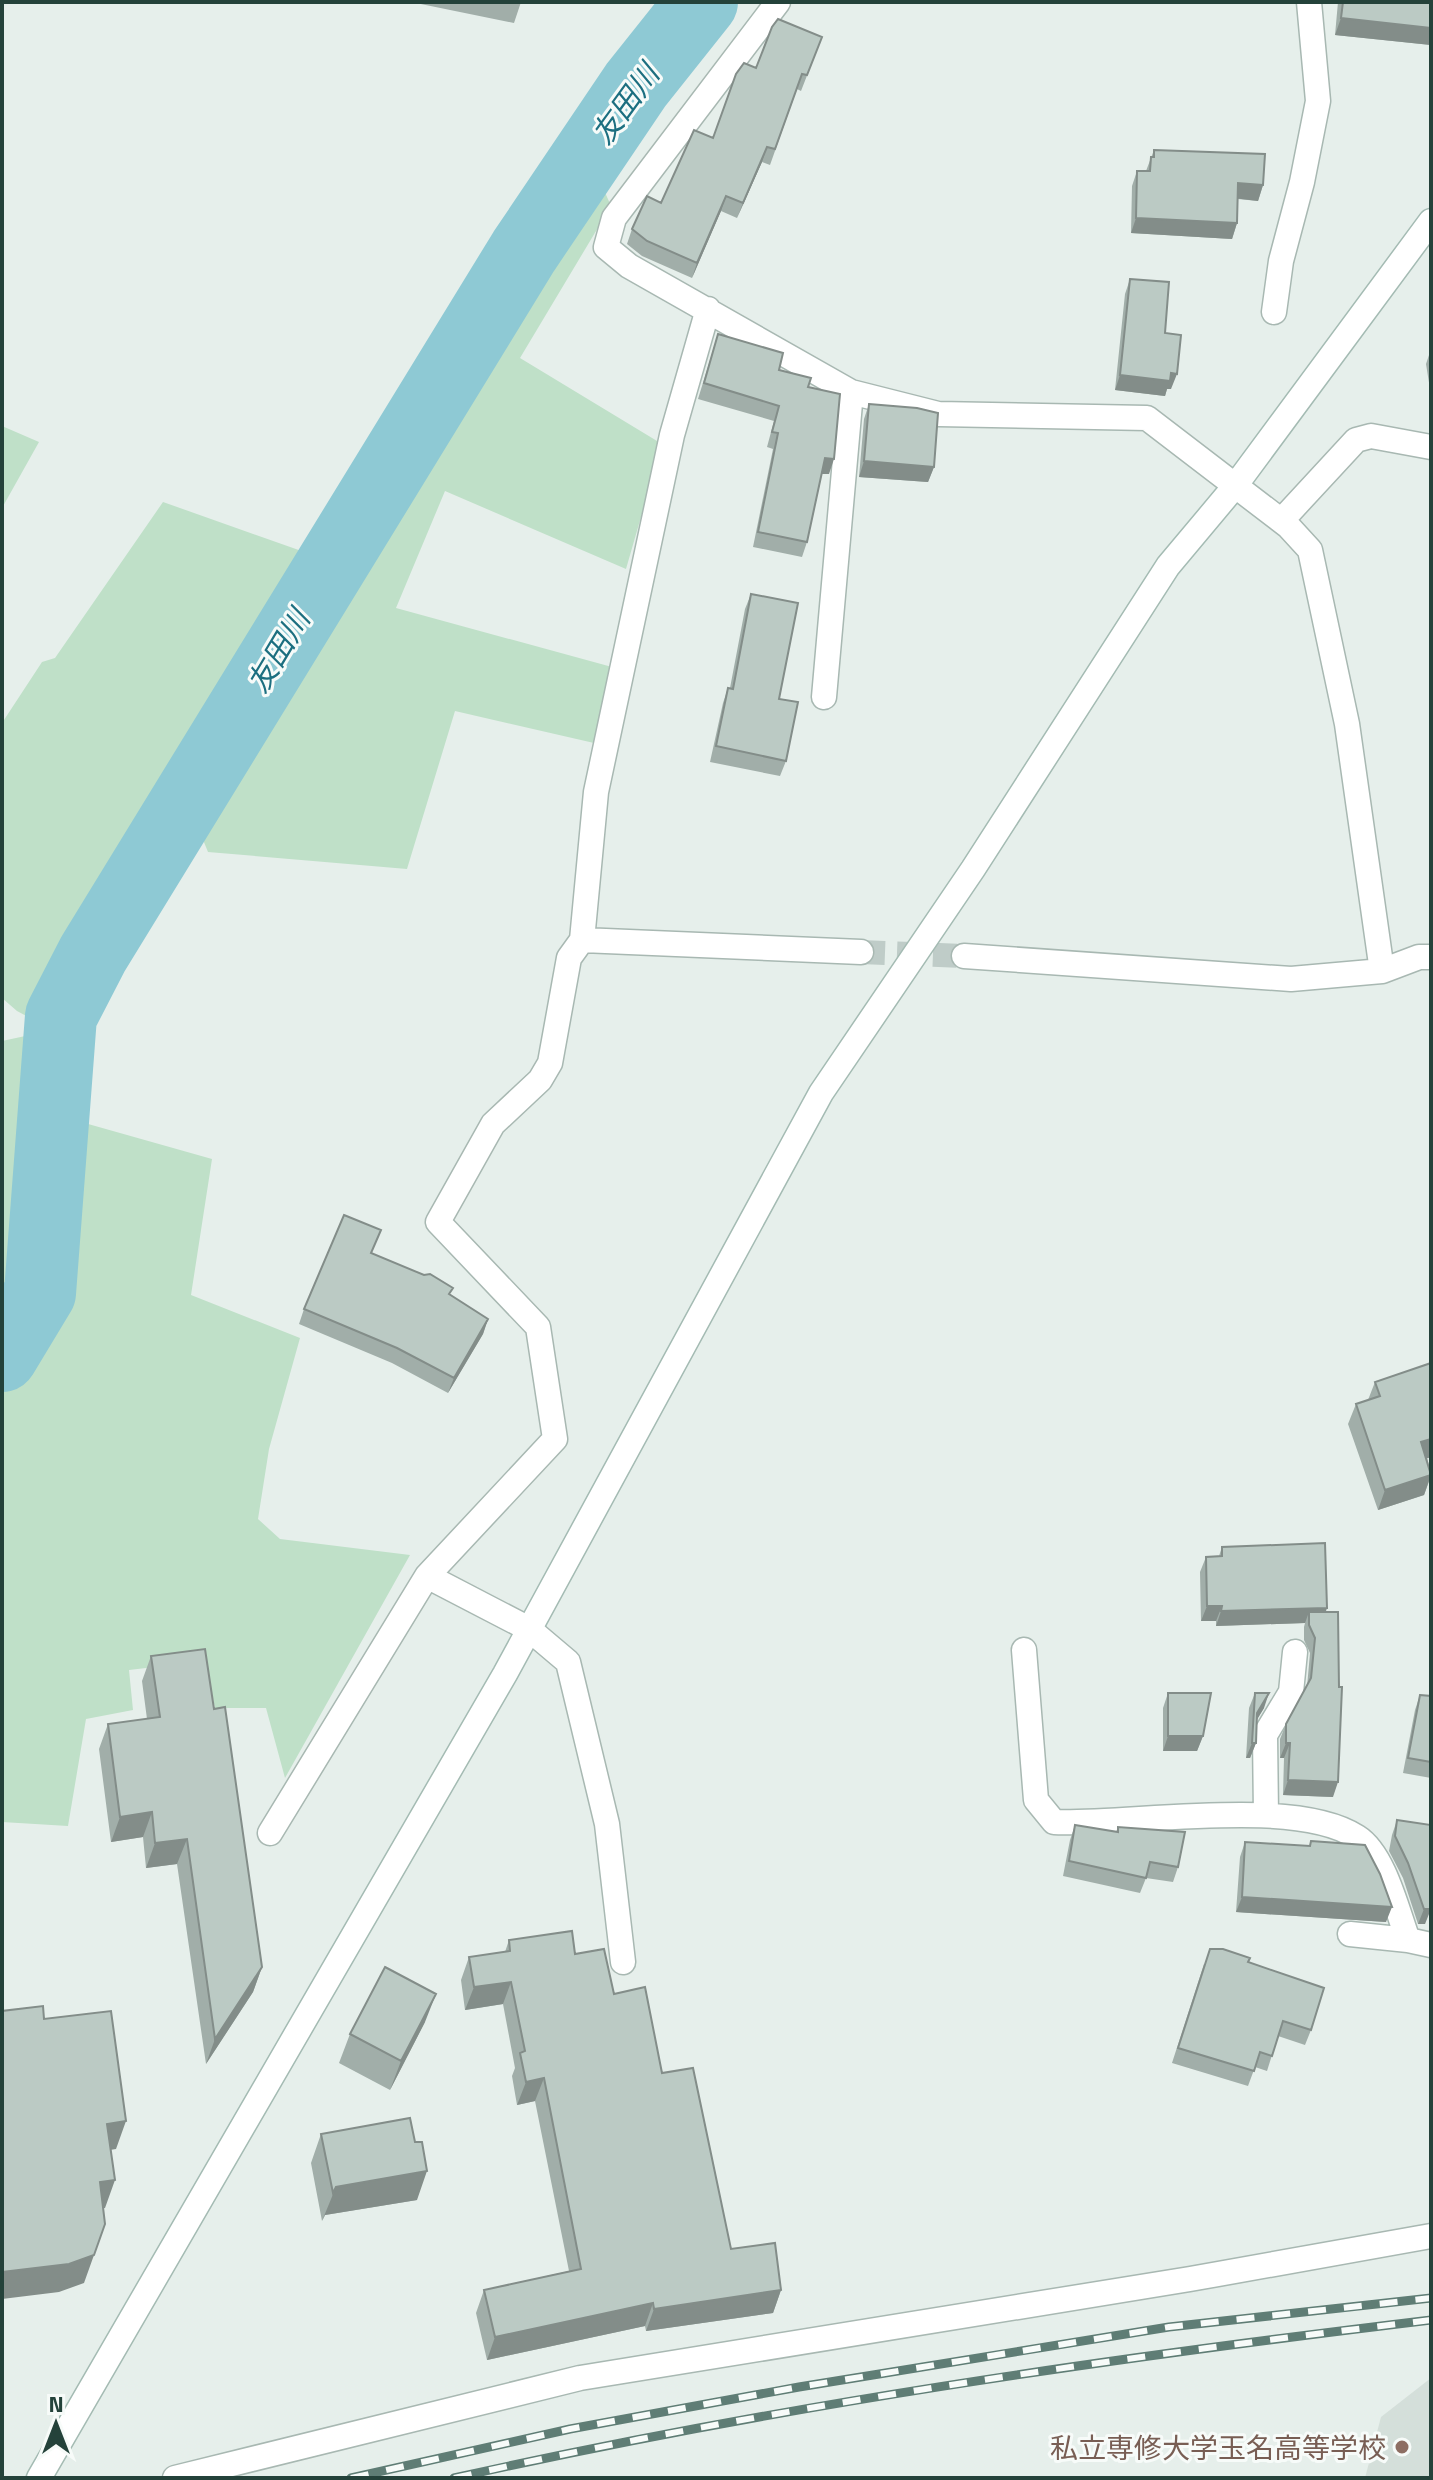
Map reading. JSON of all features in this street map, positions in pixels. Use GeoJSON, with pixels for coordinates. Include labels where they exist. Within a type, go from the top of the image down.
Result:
{"type":"FeatureCollection","features":[{"type":"Feature","properties":{"kind":"street"},"geometry":{"type":"LineString","coordinates":[[778,2],[614,218],[606,247],[629,266],[851,392],[938,414],[1147,418],[1282,520],[1310,550],[1347,724],[1382,971]]}},
{"type":"Feature","properties":{"kind":"street"},"geometry":{"type":"LineString","coordinates":[[1274,312],[1281,261],[1302,182],[1318,101],[1309,2]]}},
{"type":"Feature","properties":{"kind":"street"},"geometry":{"type":"LineString","coordinates":[[39,2478],[529,1629],[821,1093],[973,869],[1168,566],[1235,486],[1431,221]]}},
{"type":"Feature","properties":{"kind":"street"},"geometry":{"type":"LineString","coordinates":[[270,1833],[427,1576],[555,1439],[538,1327],[438,1222],[493,1124],[540,1080],[550,1063],[569,958],[582,940],[596,792],[672,435],[708,309]]}},
{"type":"Feature","properties":{"kind":"street"},"geometry":{"type":"LineString","coordinates":[[824,697],[851,392]]}},
{"type":"Feature","properties":{"kind":"street"},"geometry":{"type":"LineString","coordinates":[[1282,520],[1356,440],[1371,436],[1431,447]]}},
{"type":"Feature","properties":{"kind":"street"},"geometry":{"type":"LineString","coordinates":[[582,940],[861,952]]}},
{"type":"Feature","properties":{"kind":"street"},"geometry":{"type":"LineString","coordinates":[[964,956],[1291,979],[1382,971],[1419,957],[1431,957]]}},
{"type":"Feature","properties":{"kind":"street"},"geometry":{"type":"LineString","coordinates":[[427,1576],[529,1629],[568,1662],[607,1824],[623,1962]]}},
{"type":"Feature","properties":{"kind":"street"},"geometry":{"type":"LineString","coordinates":[[1024,1650],[1036,1800],[1054,1822],[1266,1815],[1315,1821],[1358,1837],[1378,1860],[1419,1942]]}},
{"type":"Feature","properties":{"kind":"street"},"geometry":{"type":"LineString","coordinates":[[1266,1815],[1265,1735],[1291,1692],[1295,1652]]}},
{"type":"Feature","properties":{"kind":"street"},"geometry":{"type":"LineString","coordinates":[[1350,1934],[1419,1942]]}},
{"type":"Feature","properties":{"kind":"street"},"geometry":{"type":"LineString","coordinates":[[175,2478],[248,2469],[580,2378],[1190,2279],[1431,2236]]}},
{"type":"Feature","properties":{"kind":"shaded area","name":"私立専修大学玉名高等学校"},"geometry":{"type":"Polygon","coordinates":[[[1431,2378],[1431,2478],[1365,2478],[1381,2417],[1431,2378]]]}},
{"type":"Feature","properties":{"kind":"green space"},"geometry":{"type":"Polygon","coordinates":[[[592,163],[611,206],[520,358],[662,444],[626,569],[445,491],[396,608],[612,667],[594,743],[455,711],[407,869],[208,852],[195,820],[226,758],[348,555],[592,163]]]}},
{"type":"Feature","properties":{"kind":"green space"},"geometry":{"type":"Polygon","coordinates":[[[2,426],[39,442],[2,508],[2,426]]]}},
{"type":"Feature","properties":{"kind":"green space"},"geometry":{"type":"Polygon","coordinates":[[[163,502],[327,560],[92,943],[47,1027],[17,1011],[2,998],[2,723],[42,662],[55,658],[163,502]]]}},
{"type":"Feature","properties":{"kind":"green space"},"geometry":{"type":"Polygon","coordinates":[[[44,1032],[30,1288],[2,1322],[2,1041],[44,1032]]]}},
{"type":"Feature","properties":{"kind":"green space"},"geometry":{"type":"Polygon","coordinates":[[[74,1120],[212,1159],[191,1295],[300,1338],[269,1449],[258,1519],[280,1539],[410,1555],[285,1778],[266,1708],[215,1708],[205,1661],[129,1670],[133,1710],[86,1719],[68,1826],[2,1822],[2,1383],[56,1296],[67,1163],[74,1120]]]}},
{"type":"Feature","properties":{"kind":"building"},"geometry":{"type":"Polygon","coordinates":[[[1343,2],[1431,2],[1431,28],[1341,18],[1343,2]]]}},
{"type":"Feature","properties":{"kind":"building"},"geometry":{"type":"Polygon","coordinates":[[[778,19],[822,37],[807,75],[802,74],[775,149],[767,147],[743,203],[726,196],[697,263],[647,241],[632,229],[647,196],[661,203],[694,130],[713,138],[736,74],[744,63],[756,68],[778,19]]]}},
{"type":"Feature","properties":{"kind":"building"},"geometry":{"type":"Polygon","coordinates":[[[1154,150],[1265,154],[1263,185],[1238,183],[1237,223],[1136,218],[1137,171],[1150,171],[1154,150]]]}},
{"type":"Feature","properties":{"kind":"building"},"geometry":{"type":"Polygon","coordinates":[[[1130,279],[1169,282],[1165,333],[1181,335],[1177,374],[1171,373],[1170,381],[1120,375],[1130,279]]]}},
{"type":"Feature","properties":{"kind":"building"},"geometry":{"type":"Polygon","coordinates":[[[718,334],[783,353],[779,370],[811,378],[808,387],[840,394],[834,459],[825,458],[807,542],[758,532],[778,433],[772,432],[779,406],[704,383],[718,334]]]}},
{"type":"Feature","properties":{"kind":"building"},"geometry":{"type":"Polygon","coordinates":[[[869,404],[938,413],[934,467],[864,461],[869,404]]]}},
{"type":"Feature","properties":{"kind":"building"},"geometry":{"type":"Polygon","coordinates":[[[751,594],[798,603],[779,699],[798,702],[786,761],[716,746],[728,688],[733,689],[751,594]]]}},
{"type":"Feature","properties":{"kind":"building"},"geometry":{"type":"Polygon","coordinates":[[[344,1215],[381,1230],[371,1253],[424,1275],[430,1274],[453,1288],[449,1294],[488,1319],[454,1378],[397,1348],[304,1309],[344,1215]]]}},
{"type":"Feature","properties":{"kind":"building"},"geometry":{"type":"Polygon","coordinates":[[[1431,1363],[1431,1439],[1421,1442],[1431,1475],[1385,1490],[1356,1404],[1380,1396],[1375,1382],[1431,1363]]]}},
{"type":"Feature","properties":{"kind":"building"},"geometry":{"type":"Polygon","coordinates":[[[1325,1543],[1327,1608],[1221,1611],[1222,1606],[1207,1606],[1206,1557],[1222,1556],[1222,1547],[1325,1543]]]}},
{"type":"Feature","properties":{"kind":"building"},"geometry":{"type":"Polygon","coordinates":[[[1309,1612],[1338,1612],[1339,1687],[1342,1687],[1338,1782],[1288,1780],[1290,1743],[1286,1743],[1286,1724],[1311,1678],[1315,1638],[1309,1625],[1309,1612]]]}},
{"type":"Feature","properties":{"kind":"building"},"geometry":{"type":"Polygon","coordinates":[[[205,1649],[214,1709],[225,1707],[262,1967],[215,2039],[187,1839],[155,1843],[152,1812],[120,1817],[108,1724],[160,1717],[151,1656],[205,1649]]]}},
{"type":"Feature","properties":{"kind":"building"},"geometry":{"type":"Polygon","coordinates":[[[1168,1693],[1211,1693],[1203,1736],[1168,1736],[1168,1693]]]}},
{"type":"Feature","properties":{"kind":"building"},"geometry":{"type":"Polygon","coordinates":[[[1255,1693],[1269,1693],[1257,1713],[1256,1743],[1252,1743],[1255,1693]]]}},
{"type":"Feature","properties":{"kind":"building"},"geometry":{"type":"Polygon","coordinates":[[[1420,1695],[1431,1696],[1431,1762],[1408,1758],[1420,1695]]]}},
{"type":"Feature","properties":{"kind":"building"},"geometry":{"type":"Polygon","coordinates":[[[1397,1820],[1431,1825],[1431,1909],[1424,1909],[1395,1836],[1397,1820]]]}},
{"type":"Feature","properties":{"kind":"building"},"geometry":{"type":"Polygon","coordinates":[[[1075,1825],[1118,1832],[1118,1827],[1185,1832],[1178,1867],[1150,1862],[1146,1878],[1069,1861],[1075,1825]]]}},
{"type":"Feature","properties":{"kind":"building"},"geometry":{"type":"Polygon","coordinates":[[[1311,1841],[1365,1845],[1392,1907],[1242,1897],[1245,1842],[1310,1846],[1311,1841]]]}},
{"type":"Feature","properties":{"kind":"building"},"geometry":{"type":"Polygon","coordinates":[[[572,1931],[575,1954],[604,1949],[614,1994],[645,1987],[662,2073],[693,2068],[731,2249],[775,2243],[781,2290],[654,2309],[653,2303],[495,2337],[484,2290],[581,2269],[544,2078],[526,2082],[520,2053],[525,2051],[511,1982],[474,1987],[469,1957],[510,1951],[509,1940],[572,1931]]]}},
{"type":"Feature","properties":{"kind":"building"},"geometry":{"type":"Polygon","coordinates":[[[1210,1949],[1223,1949],[1250,1958],[1248,1962],[1324,1988],[1311,2030],[1283,2021],[1272,2056],[1260,2052],[1254,2071],[1178,2048],[1210,1949]]]}},
{"type":"Feature","properties":{"kind":"building"},"geometry":{"type":"Polygon","coordinates":[[[385,1967],[436,1994],[401,2061],[350,2034],[385,1967]]]}},
{"type":"Feature","properties":{"kind":"building"},"geometry":{"type":"Polygon","coordinates":[[[43,2006],[44,2019],[111,2011],[126,2121],[107,2124],[115,2180],[100,2182],[105,2224],[94,2255],[69,2264],[2,2272],[2,2011],[43,2006]]]}},
{"type":"Feature","properties":{"kind":"building"},"geometry":{"type":"Polygon","coordinates":[[[410,2118],[415,2142],[422,2142],[427,2171],[336,2187],[333,2193],[321,2134],[410,2118]]]}},
{"type":"Feature","properties":{"kind":"waterway","name":"友田川"},"geometry":{"type":"LineString","coordinates":[[2,1356],[40,1293],[61,1016],[93,954],[524,251],[636,85],[702,2]]}},
{"type":"Feature","properties":{"kind":"tunnel"},"geometry":{"type":"LineString","coordinates":[[861,952],[964,956]]}},
{"type":"Feature","properties":{"kind":"railway"},"geometry":{"type":"LineString","coordinates":[[351,2478],[570,2429],[799,2387],[1169,2327],[1431,2298]]}},
{"type":"Feature","properties":{"kind":"railway"},"geometry":{"type":"LineString","coordinates":[[454,2478],[696,2428],[940,2387],[1185,2351],[1431,2320]]}},
{"type":"Feature","properties":{"kind":"place","name":"私立専修大学玉名高等学校"},"geometry":{"type":"Point","coordinates":[1402,2447]}}]}
